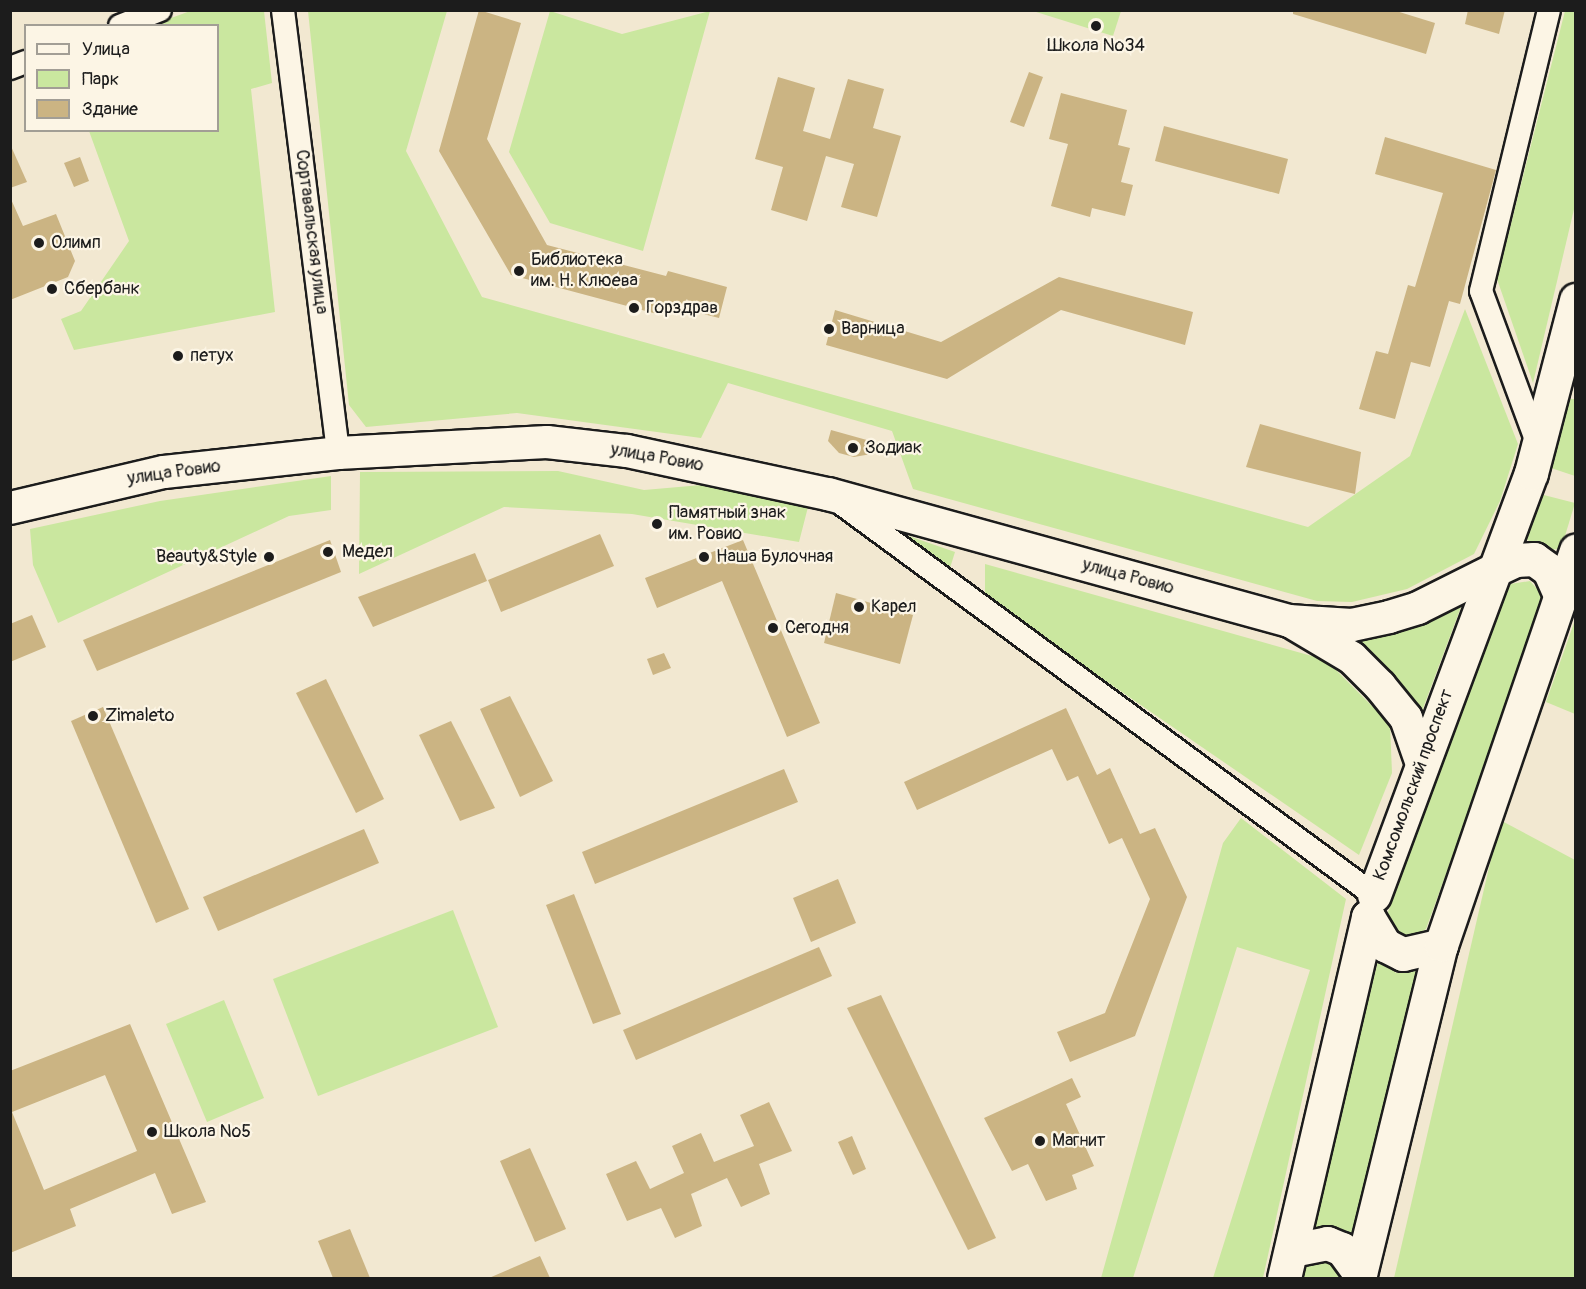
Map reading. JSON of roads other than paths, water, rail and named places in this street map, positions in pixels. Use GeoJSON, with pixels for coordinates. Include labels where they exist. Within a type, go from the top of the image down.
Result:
{"type":"FeatureCollection","features":[{"type":"Feature","properties":{"kind":"main road","name":"Комсомольский проспект"},"geometry":{"type":"LineString","coordinates":[[1288,1264],[1371,906],[1421,761],[1494,570],[1538,445],[1565,386],[1575,300]]}},
{"type":"Feature","properties":{"kind":"main road","name":"улица Ровио"},"geometry":{"type":"LineString","coordinates":[[10,508],[164,472],[338,453],[547,442],[627,451],[828,494],[1289,621],[1352,625],[1389,617],[1418,608],[1494,570]]}},
{"type":"Feature","properties":{"kind":"main road"},"geometry":{"type":"LineString","coordinates":[[1359,1276],[1441,945],[1561,597],[1575,550]]}},
{"type":"Feature","properties":{"kind":"main road"},"geometry":{"type":"LineString","coordinates":[[1494,570],[1515,560],[1534,559],[1549,570],[1561,597]]}},
{"type":"Feature","properties":{"kind":"main road","name":"улица Ровио"},"geometry":{"type":"LineString","coordinates":[[1289,621],[1352,658],[1380,686],[1406,718],[1421,761]]}},
{"type":"Feature","properties":{"kind":"main road"},"geometry":{"type":"LineString","coordinates":[[1371,906],[1385,945],[1403,954],[1441,945]]}},
{"type":"Feature","properties":{"kind":"main road"},"geometry":{"type":"LineString","coordinates":[[1288,1264],[1327,1243],[1342,1249],[1359,1276]]}},
{"type":"Feature","properties":{"kind":"street"},"geometry":{"type":"LineString","coordinates":[[125,24],[160,10]]}},
{"type":"Feature","properties":{"kind":"street","name":"Сортавальская улица"},"geometry":{"type":"LineString","coordinates":[[283,10],[338,453]]}},
{"type":"Feature","properties":{"kind":"street"},"geometry":{"type":"LineString","coordinates":[[1538,445],[1481,291],[1549,10]]}},
{"type":"Feature","properties":{"kind":"street"},"geometry":{"type":"LineString","coordinates":[[828,494],[1371,906]]}},
{"type":"Feature","properties":{"kind":"place","name":"Школа №34"},"geometry":{"type":"Point","coordinates":[1096,26]}},
{"type":"Feature","properties":{"kind":"place","name":"Олимп"},"geometry":{"type":"Point","coordinates":[39,243]}},
{"type":"Feature","properties":{"kind":"place","name":"Библиотека им. Н. Клюева"},"geometry":{"type":"Point","coordinates":[519,271]}},
{"type":"Feature","properties":{"kind":"place","name":"Сбербанк"},"geometry":{"type":"Point","coordinates":[52,289]}},
{"type":"Feature","properties":{"kind":"place","name":"Горздрав"},"geometry":{"type":"Point","coordinates":[634,308]}},
{"type":"Feature","properties":{"kind":"place","name":"Варница"},"geometry":{"type":"Point","coordinates":[829,329]}},
{"type":"Feature","properties":{"kind":"place","name":"петух"},"geometry":{"type":"Point","coordinates":[178,356]}},
{"type":"Feature","properties":{"kind":"place","name":"Зодиак"},"geometry":{"type":"Point","coordinates":[853,448]}},
{"type":"Feature","properties":{"kind":"place","name":"Памятный знак им. Ровио"},"geometry":{"type":"Point","coordinates":[657,524]}},
{"type":"Feature","properties":{"kind":"place","name":"Медел"},"geometry":{"type":"Point","coordinates":[328,552]}},
{"type":"Feature","properties":{"kind":"place","name":"Beauty&Style"},"geometry":{"type":"Point","coordinates":[269,557]}},
{"type":"Feature","properties":{"kind":"place","name":"Наша Булочная"},"geometry":{"type":"Point","coordinates":[704,557]}},
{"type":"Feature","properties":{"kind":"place","name":"Карел"},"geometry":{"type":"Point","coordinates":[859,607]}},
{"type":"Feature","properties":{"kind":"place","name":"Сегодня"},"geometry":{"type":"Point","coordinates":[773,628]}},
{"type":"Feature","properties":{"kind":"place","name":"Zimaleto"},"geometry":{"type":"Point","coordinates":[93,716]}},
{"type":"Feature","properties":{"kind":"place","name":"Школа №5"},"geometry":{"type":"Point","coordinates":[152,1132]}},
{"type":"Feature","properties":{"kind":"place","name":"Магнит"},"geometry":{"type":"Point","coordinates":[1040,1141]}}]}
